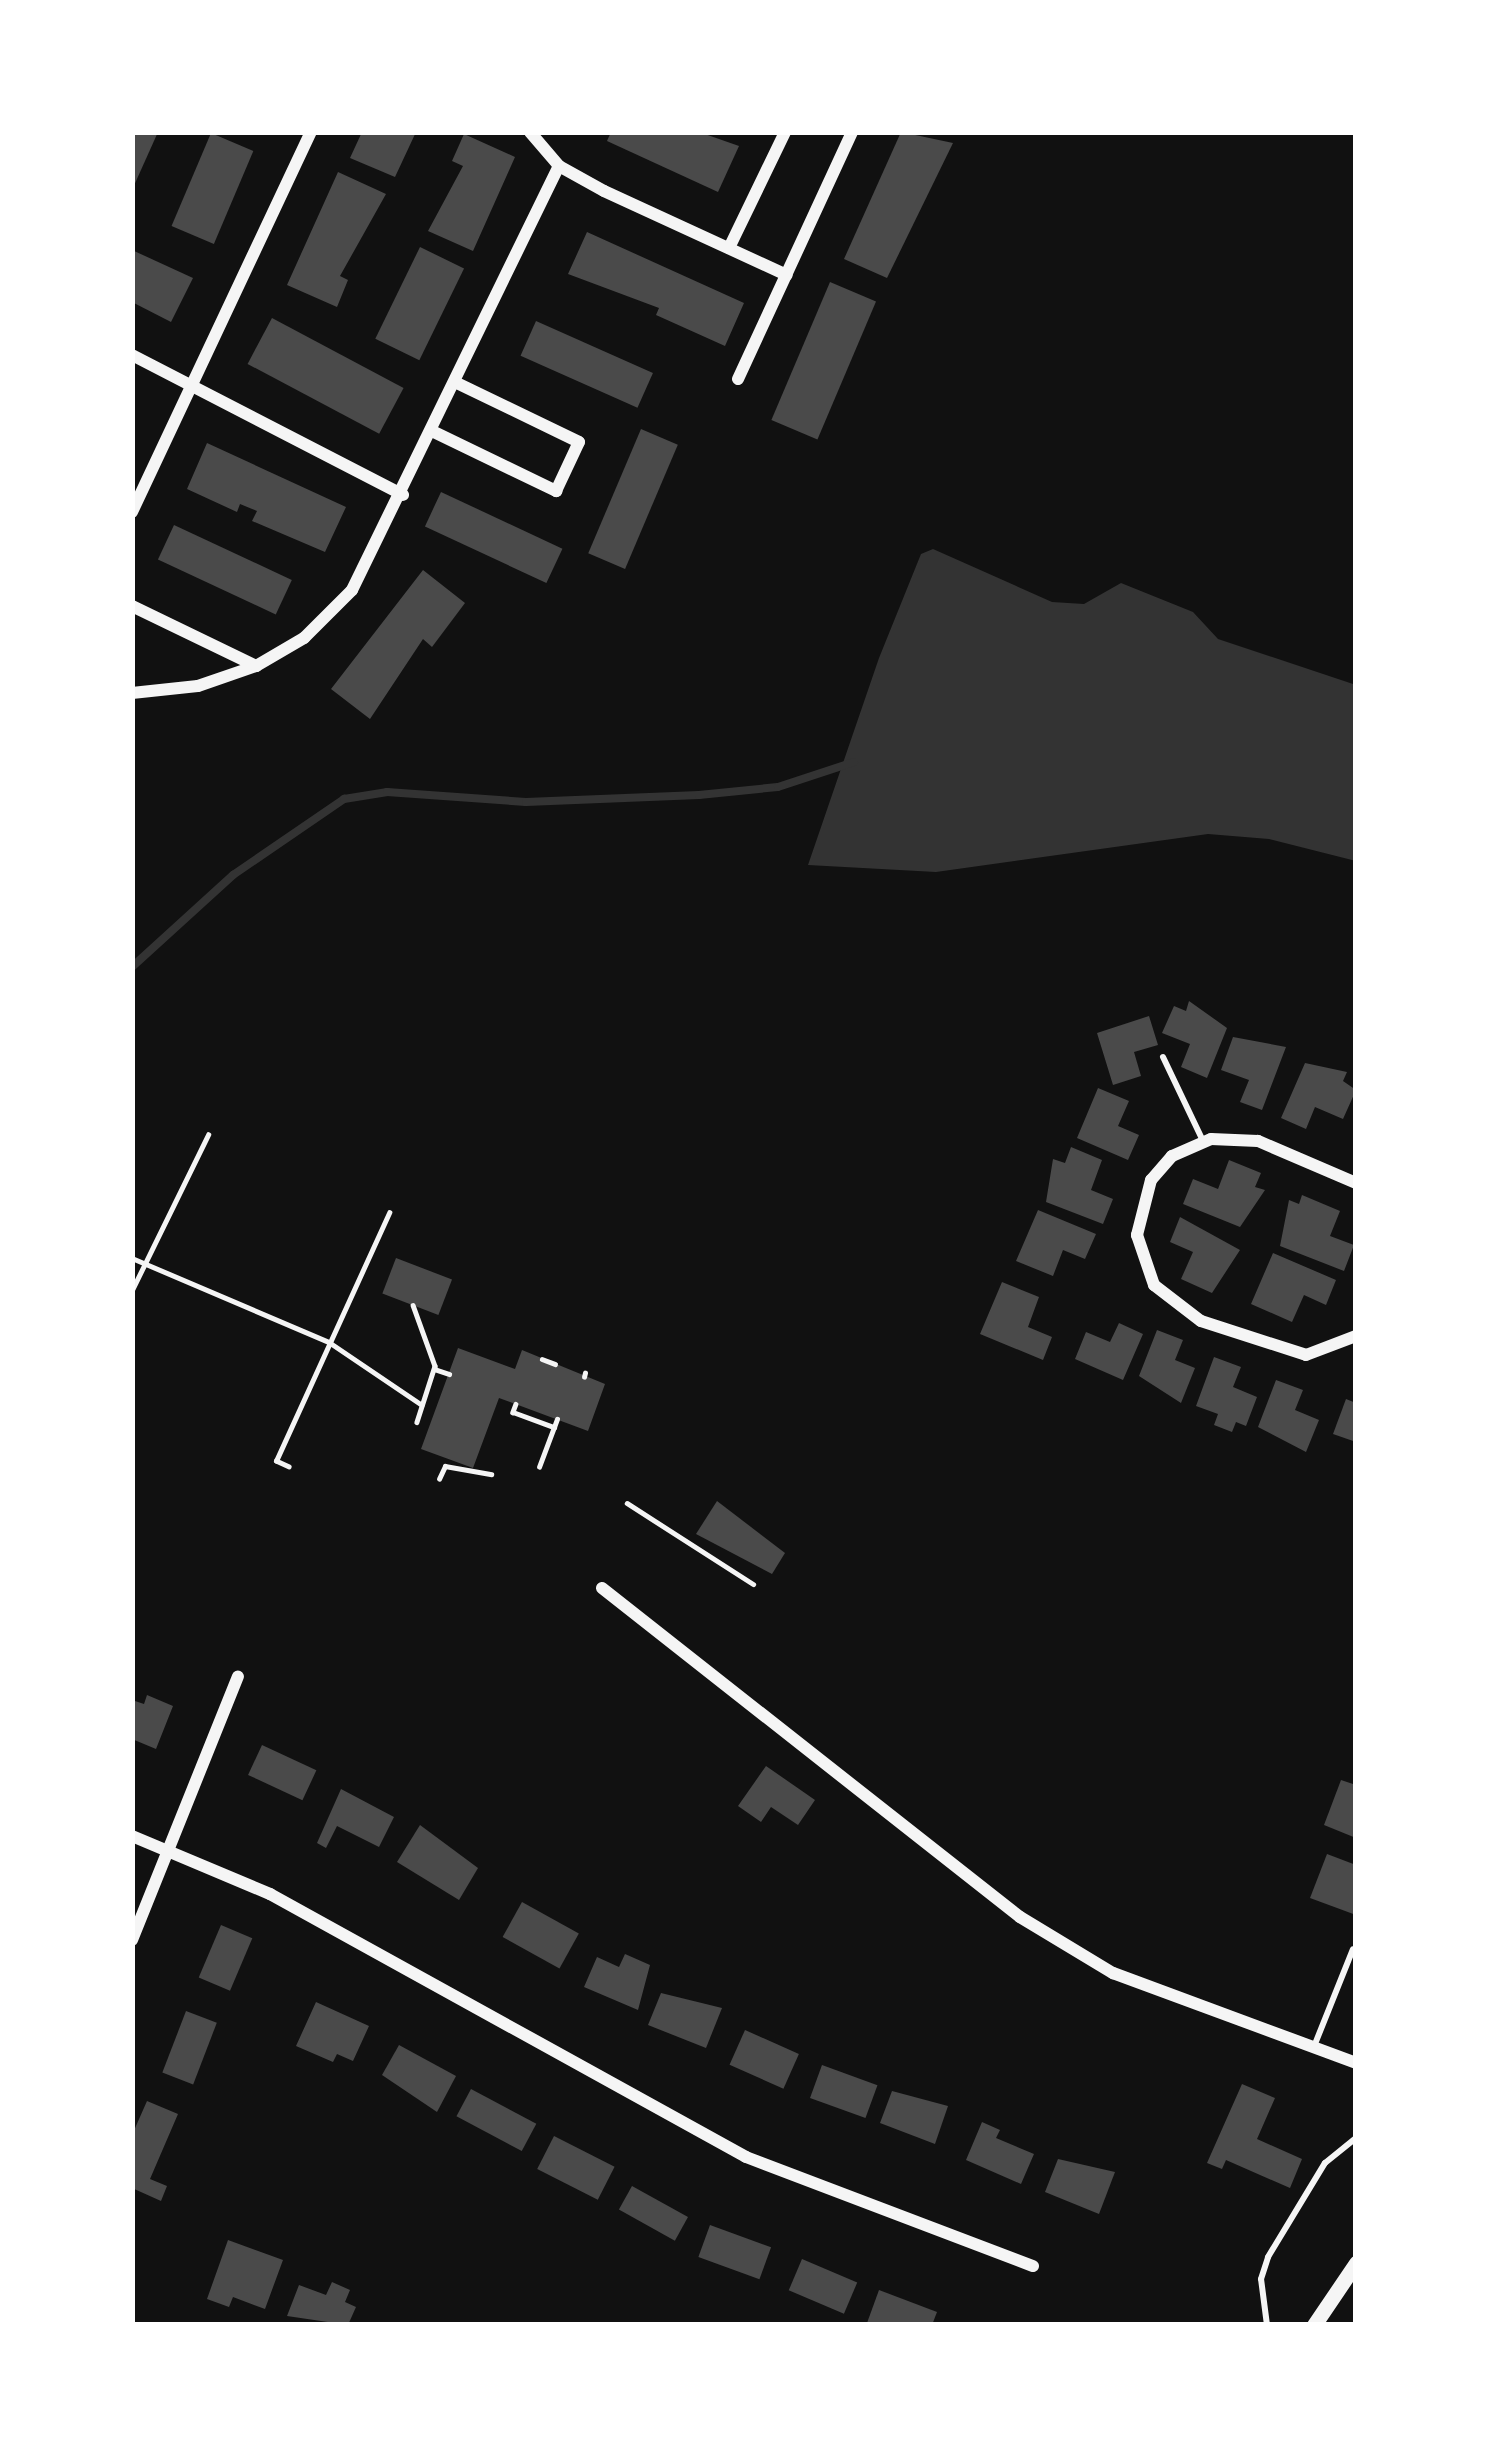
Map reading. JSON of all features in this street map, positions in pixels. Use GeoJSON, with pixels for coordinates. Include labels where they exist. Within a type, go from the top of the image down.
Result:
{"type":"FeatureCollection","features":[{"type":"Feature","properties":{"kind":"street"},"geometry":{"type":"LineString","coordinates":[[132,512],[311,132]]}},
{"type":"Feature","properties":{"kind":"street"},"geometry":{"type":"LineString","coordinates":[[530,132],[559,166],[787,275]]}},
{"type":"Feature","properties":{"kind":"street"},"geometry":{"type":"LineString","coordinates":[[729,248],[784,132]]}},
{"type":"Feature","properties":{"kind":"street"},"geometry":{"type":"LineString","coordinates":[[738,379],[852,132]]}},
{"type":"Feature","properties":{"kind":"street"},"geometry":{"type":"LineString","coordinates":[[132,693],[198,686],[256,667],[304,638],[352,590],[404,495],[559,166]]}},
{"type":"Feature","properties":{"kind":"street"},"geometry":{"type":"LineString","coordinates":[[132,356],[404,495]]}},
{"type":"Feature","properties":{"kind":"street"},"geometry":{"type":"LineString","coordinates":[[434,432],[556,491],[579,442],[457,383]]}},
{"type":"Feature","properties":{"kind":"street"},"geometry":{"type":"LineString","coordinates":[[132,606],[256,667]]}},
{"type":"Feature","properties":{"kind":"street"},"geometry":{"type":"LineString","coordinates":[[1356,1184],[1258,1141],[1203,1141],[1172,1156],[1141,1198],[1140,1257],[1154,1285],[1201,1321],[1286,1352],[1316,1354],[1356,1336]]}},
{"type":"Feature","properties":{"kind":"street"},"geometry":{"type":"LineString","coordinates":[[602,1588],[1020,1917],[1113,1973],[1356,2063]]}},
{"type":"Feature","properties":{"kind":"street"},"geometry":{"type":"LineString","coordinates":[[132,1940],[238,1676]]}},
{"type":"Feature","properties":{"kind":"street"},"geometry":{"type":"LineString","coordinates":[[132,1836],[270,1894],[746,2157],[1033,2266]]}},
{"type":"Feature","properties":{"kind":"street"},"geometry":{"type":"LineString","coordinates":[[1314,2325],[1356,2263]]}},
{"type":"Feature","properties":{"kind":"lane"},"geometry":{"type":"LineString","coordinates":[[1163,1057],[1203,1141]]}},
{"type":"Feature","properties":{"kind":"lane"},"geometry":{"type":"LineString","coordinates":[[1314,2048],[1353,1949]]}},
{"type":"Feature","properties":{"kind":"lane"},"geometry":{"type":"LineString","coordinates":[[1267,2325],[1261,2279],[1268,2257],[1325,2163],[1356,2138]]}},
{"type":"Feature","properties":{"kind":"path"},"geometry":{"type":"LineString","coordinates":[[132,1290],[208,1135]]}},
{"type":"Feature","properties":{"kind":"path"},"geometry":{"type":"LineString","coordinates":[[289,1467],[276,1461],[389,1213]]}},
{"type":"Feature","properties":{"kind":"path"},"geometry":{"type":"LineString","coordinates":[[132,1258],[329,1342],[422,1405]]}},
{"type":"Feature","properties":{"kind":"path"},"geometry":{"type":"LineString","coordinates":[[413,1305],[434,1369],[417,1422]]}},
{"type":"Feature","properties":{"kind":"path"},"geometry":{"type":"LineString","coordinates":[[542,1359],[555,1364]]}},
{"type":"Feature","properties":{"kind":"path"},"geometry":{"type":"LineString","coordinates":[[434,1369],[448,1374]]}},
{"type":"Feature","properties":{"kind":"path"},"geometry":{"type":"LineString","coordinates":[[516,1404],[513,1412],[555,1423],[539,1467]]}},
{"type":"Feature","properties":{"kind":"path"},"geometry":{"type":"LineString","coordinates":[[440,1479],[446,1462],[491,1474]]}},
{"type":"Feature","properties":{"kind":"path"},"geometry":{"type":"LineString","coordinates":[[627,1503],[753,1585]]}},
{"type":"Feature","properties":{"kind":"shaded area"},"geometry":{"type":"Polygon","coordinates":[[[933,549],[1052,602],[1084,604],[1121,583],[1193,612],[1218,639],[1356,685],[1356,861],[1269,839],[1208,834],[936,872],[808,865],[879,658],[921,554],[933,549]]]}},
{"type":"Feature","properties":{"kind":"building"},"geometry":{"type":"Polygon","coordinates":[[[132,132],[158,132],[132,190],[132,132]]]}},
{"type":"Feature","properties":{"kind":"building"},"geometry":{"type":"Polygon","coordinates":[[[362,132],[416,132],[395,177],[350,158],[362,132]]]}},
{"type":"Feature","properties":{"kind":"building"},"geometry":{"type":"Polygon","coordinates":[[[611,132],[699,132],[739,146],[718,192],[607,141],[611,132]]]}},
{"type":"Feature","properties":{"kind":"building"},"geometry":{"type":"Polygon","coordinates":[[[901,132],[953,143],[887,278],[844,259],[901,132]]]}},
{"type":"Feature","properties":{"kind":"building"},"geometry":{"type":"Polygon","coordinates":[[[211,133],[253,151],[214,244],[172,226],[211,133]]]}},
{"type":"Feature","properties":{"kind":"building"},"geometry":{"type":"Polygon","coordinates":[[[464,134],[515,157],[473,251],[428,231],[463,166],[452,161],[464,134]]]}},
{"type":"Feature","properties":{"kind":"building"},"geometry":{"type":"Polygon","coordinates":[[[338,172],[386,194],[340,276],[348,280],[337,307],[287,285],[338,172]]]}},
{"type":"Feature","properties":{"kind":"building"},"geometry":{"type":"Polygon","coordinates":[[[587,232],[744,303],[725,346],[656,315],[659,308],[568,274],[587,232]]]}},
{"type":"Feature","properties":{"kind":"building"},"geometry":{"type":"Polygon","coordinates":[[[420,247],[464,268],[419,360],[375,339],[420,247]]]}},
{"type":"Feature","properties":{"kind":"building"},"geometry":{"type":"Polygon","coordinates":[[[132,250],[193,278],[171,322],[132,302],[132,250]]]}},
{"type":"Feature","properties":{"kind":"building"},"geometry":{"type":"Polygon","coordinates":[[[830,282],[876,302],[817,440],[771,420],[830,282]]]}},
{"type":"Feature","properties":{"kind":"building"},"geometry":{"type":"Polygon","coordinates":[[[272,318],[404,388],[379,434],[248,364],[272,318]]]}},
{"type":"Feature","properties":{"kind":"building"},"geometry":{"type":"Polygon","coordinates":[[[536,321],[653,373],[637,408],[521,356],[536,321]]]}},
{"type":"Feature","properties":{"kind":"building"},"geometry":{"type":"Polygon","coordinates":[[[641,429],[678,445],[625,569],[588,553],[641,429]]]}},
{"type":"Feature","properties":{"kind":"building"},"geometry":{"type":"Polygon","coordinates":[[[207,443],[346,507],[325,552],[252,521],[257,511],[240,504],[237,512],[187,489],[207,443]]]}},
{"type":"Feature","properties":{"kind":"building"},"geometry":{"type":"Polygon","coordinates":[[[441,492],[562,549],[546,583],[425,526],[441,492]]]}},
{"type":"Feature","properties":{"kind":"building"},"geometry":{"type":"Polygon","coordinates":[[[174,525],[292,580],[276,614],[158,559],[174,525]]]}},
{"type":"Feature","properties":{"kind":"building"},"geometry":{"type":"Polygon","coordinates":[[[423,570],[465,603],[432,647],[423,639],[370,719],[331,689],[423,570]]]}},
{"type":"Feature","properties":{"kind":"building"},"geometry":{"type":"Polygon","coordinates":[[[1189,1001],[1227,1028],[1207,1078],[1181,1067],[1190,1044],[1162,1033],[1174,1006],[1186,1011],[1189,1001]]]}},
{"type":"Feature","properties":{"kind":"building"},"geometry":{"type":"Polygon","coordinates":[[[1149,1016],[1158,1045],[1134,1052],[1141,1076],[1113,1085],[1097,1033],[1149,1016]]]}},
{"type":"Feature","properties":{"kind":"building"},"geometry":{"type":"Polygon","coordinates":[[[1233,1037],[1286,1047],[1262,1110],[1240,1102],[1249,1080],[1221,1070],[1233,1037]]]}},
{"type":"Feature","properties":{"kind":"building"},"geometry":{"type":"Polygon","coordinates":[[[1305,1063],[1347,1072],[1343,1081],[1356,1090],[1343,1119],[1315,1107],[1306,1129],[1281,1118],[1305,1063]]]}},
{"type":"Feature","properties":{"kind":"building"},"geometry":{"type":"Polygon","coordinates":[[[1098,1088],[1129,1101],[1118,1126],[1139,1135],[1128,1160],[1077,1138],[1098,1088]]]}},
{"type":"Feature","properties":{"kind":"building"},"geometry":{"type":"Polygon","coordinates":[[[1071,1147],[1102,1160],[1091,1190],[1113,1199],[1103,1224],[1046,1202],[1053,1159],[1065,1163],[1071,1147]]]}},
{"type":"Feature","properties":{"kind":"building"},"geometry":{"type":"Polygon","coordinates":[[[1229,1160],[1261,1173],[1255,1187],[1265,1190],[1240,1227],[1183,1204],[1193,1179],[1218,1189],[1229,1160]]]}},
{"type":"Feature","properties":{"kind":"building"},"geometry":{"type":"Polygon","coordinates":[[[1302,1195],[1340,1211],[1330,1236],[1354,1245],[1344,1271],[1280,1246],[1289,1200],[1299,1204],[1302,1195]]]}},
{"type":"Feature","properties":{"kind":"building"},"geometry":{"type":"Polygon","coordinates":[[[1038,1210],[1096,1234],[1085,1259],[1063,1250],[1053,1276],[1016,1261],[1038,1210]]]}},
{"type":"Feature","properties":{"kind":"building"},"geometry":{"type":"Polygon","coordinates":[[[1180,1217],[1240,1250],[1212,1293],[1181,1279],[1193,1252],[1170,1242],[1180,1217]]]}},
{"type":"Feature","properties":{"kind":"building"},"geometry":{"type":"Polygon","coordinates":[[[1273,1253],[1336,1280],[1326,1305],[1304,1295],[1292,1322],[1251,1304],[1273,1253]]]}},
{"type":"Feature","properties":{"kind":"building"},"geometry":{"type":"Polygon","coordinates":[[[396,1258],[452,1280],[438,1315],[382,1293],[396,1258]]]}},
{"type":"Feature","properties":{"kind":"building"},"geometry":{"type":"Polygon","coordinates":[[[1002,1282],[1039,1297],[1028,1327],[1052,1337],[1043,1360],[980,1334],[1002,1282]]]}},
{"type":"Feature","properties":{"kind":"building"},"geometry":{"type":"Polygon","coordinates":[[[1119,1323],[1143,1334],[1123,1380],[1075,1359],[1086,1332],[1110,1342],[1119,1323]]]}},
{"type":"Feature","properties":{"kind":"building"},"geometry":{"type":"Polygon","coordinates":[[[1157,1330],[1183,1340],[1175,1360],[1195,1368],[1181,1403],[1139,1376],[1157,1330]]]}},
{"type":"Feature","properties":{"kind":"building"},"geometry":{"type":"Polygon","coordinates":[[[458,1348],[515,1369],[522,1350],[605,1384],[588,1431],[499,1398],[473,1468],[421,1449],[458,1348]]]}},
{"type":"Feature","properties":{"kind":"building"},"geometry":{"type":"Polygon","coordinates":[[[1214,1357],[1241,1367],[1233,1387],[1257,1397],[1246,1426],[1236,1422],[1232,1432],[1214,1425],[1218,1414],[1196,1406],[1214,1357]]]}},
{"type":"Feature","properties":{"kind":"building"},"geometry":{"type":"Polygon","coordinates":[[[1276,1380],[1303,1390],[1295,1410],[1319,1420],[1306,1452],[1258,1427],[1276,1380]]]}},
{"type":"Feature","properties":{"kind":"building"},"geometry":{"type":"Polygon","coordinates":[[[1346,1399],[1356,1403],[1356,1442],[1333,1434],[1346,1399]]]}},
{"type":"Feature","properties":{"kind":"building"},"geometry":{"type":"Polygon","coordinates":[[[717,1501],[785,1553],[772,1574],[696,1534],[717,1501]]]}},
{"type":"Feature","properties":{"kind":"building"},"geometry":{"type":"Polygon","coordinates":[[[147,1695],[173,1706],[156,1749],[132,1739],[132,1700],[144,1704],[147,1695]]]}},
{"type":"Feature","properties":{"kind":"building"},"geometry":{"type":"Polygon","coordinates":[[[262,1745],[316,1770],[302,1800],[248,1775],[262,1745]]]}},
{"type":"Feature","properties":{"kind":"building"},"geometry":{"type":"Polygon","coordinates":[[[766,1766],[815,1800],[798,1825],[771,1807],[761,1822],[738,1806],[766,1766]]]}},
{"type":"Feature","properties":{"kind":"building"},"geometry":{"type":"Polygon","coordinates":[[[1341,1780],[1356,1785],[1356,1838],[1324,1825],[1341,1780]]]}},
{"type":"Feature","properties":{"kind":"building"},"geometry":{"type":"Polygon","coordinates":[[[341,1789],[394,1817],[379,1847],[337,1826],[326,1848],[317,1843],[341,1789]]]}},
{"type":"Feature","properties":{"kind":"building"},"geometry":{"type":"Polygon","coordinates":[[[420,1825],[478,1868],[459,1900],[397,1862],[420,1825]]]}},
{"type":"Feature","properties":{"kind":"building"},"geometry":{"type":"Polygon","coordinates":[[[1327,1854],[1356,1865],[1356,1915],[1310,1898],[1327,1854]]]}},
{"type":"Feature","properties":{"kind":"building"},"geometry":{"type":"Polygon","coordinates":[[[522,1902],[579,1934],[559,1968],[503,1937],[522,1902]]]}},
{"type":"Feature","properties":{"kind":"building"},"geometry":{"type":"Polygon","coordinates":[[[221,1925],[252,1938],[230,1991],[199,1977],[221,1925]]]}},
{"type":"Feature","properties":{"kind":"building"},"geometry":{"type":"Polygon","coordinates":[[[625,1954],[650,1965],[638,2010],[584,1987],[597,1957],[619,1967],[625,1954]]]}},
{"type":"Feature","properties":{"kind":"building"},"geometry":{"type":"Polygon","coordinates":[[[661,1993],[722,2008],[706,2048],[648,2025],[661,1993]]]}},
{"type":"Feature","properties":{"kind":"building"},"geometry":{"type":"Polygon","coordinates":[[[316,2002],[369,2026],[353,2061],[337,2054],[333,2062],[296,2046],[316,2002]]]}},
{"type":"Feature","properties":{"kind":"building"},"geometry":{"type":"Polygon","coordinates":[[[186,2011],[217,2023],[193,2084],[162,2073],[186,2011]]]}},
{"type":"Feature","properties":{"kind":"building"},"geometry":{"type":"Polygon","coordinates":[[[745,2030],[799,2054],[783,2089],[730,2065],[745,2030]]]}},
{"type":"Feature","properties":{"kind":"building"},"geometry":{"type":"Polygon","coordinates":[[[399,2045],[456,2076],[437,2112],[382,2075],[399,2045]]]}},
{"type":"Feature","properties":{"kind":"building"},"geometry":{"type":"Polygon","coordinates":[[[822,2065],[877,2085],[865,2118],[810,2098],[822,2065]]]}},
{"type":"Feature","properties":{"kind":"building"},"geometry":{"type":"Polygon","coordinates":[[[1242,2084],[1275,2098],[1257,2139],[1302,2159],[1290,2188],[1226,2160],[1222,2169],[1207,2163],[1242,2084]]]}},
{"type":"Feature","properties":{"kind":"building"},"geometry":{"type":"Polygon","coordinates":[[[471,2089],[536,2124],[522,2151],[456,2116],[471,2089]]]}},
{"type":"Feature","properties":{"kind":"building"},"geometry":{"type":"Polygon","coordinates":[[[892,2091],[948,2106],[935,2144],[880,2123],[892,2091]]]}},
{"type":"Feature","properties":{"kind":"building"},"geometry":{"type":"Polygon","coordinates":[[[147,2101],[178,2114],[150,2179],[167,2186],[161,2201],[132,2188],[132,2135],[147,2101]]]}},
{"type":"Feature","properties":{"kind":"building"},"geometry":{"type":"Polygon","coordinates":[[[982,2122],[1000,2130],[996,2138],[1034,2154],[1021,2184],[966,2160],[982,2122]]]}},
{"type":"Feature","properties":{"kind":"building"},"geometry":{"type":"Polygon","coordinates":[[[554,2136],[615,2167],[598,2200],[537,2169],[554,2136]]]}},
{"type":"Feature","properties":{"kind":"building"},"geometry":{"type":"Polygon","coordinates":[[[1058,2159],[1115,2172],[1099,2214],[1045,2192],[1058,2159]]]}},
{"type":"Feature","properties":{"kind":"building"},"geometry":{"type":"Polygon","coordinates":[[[632,2186],[688,2217],[675,2241],[619,2210],[632,2186]]]}},
{"type":"Feature","properties":{"kind":"building"},"geometry":{"type":"Polygon","coordinates":[[[710,2225],[771,2247],[759,2279],[698,2257],[710,2225]]]}},
{"type":"Feature","properties":{"kind":"building"},"geometry":{"type":"Polygon","coordinates":[[[228,2240],[283,2260],[265,2309],[233,2297],[229,2307],[207,2299],[228,2240]]]}},
{"type":"Feature","properties":{"kind":"building"},"geometry":{"type":"Polygon","coordinates":[[[802,2259],[857,2282],[844,2314],[789,2290],[802,2259]]]}},
{"type":"Feature","properties":{"kind":"building"},"geometry":{"type":"Polygon","coordinates":[[[332,2282],[350,2290],[345,2302],[356,2307],[348,2325],[287,2316],[299,2285],[326,2295],[332,2282]]]}},
{"type":"Feature","properties":{"kind":"building"},"geometry":{"type":"Polygon","coordinates":[[[879,2290],[937,2312],[932,2325],[867,2323],[879,2290]]]}},
{"type":"Feature","properties":{"kind":"waterway"},"geometry":{"type":"LineString","coordinates":[[132,967],[233,875],[344,799],[387,792],[526,802],[699,795],[778,787],[854,762]]}}]}
